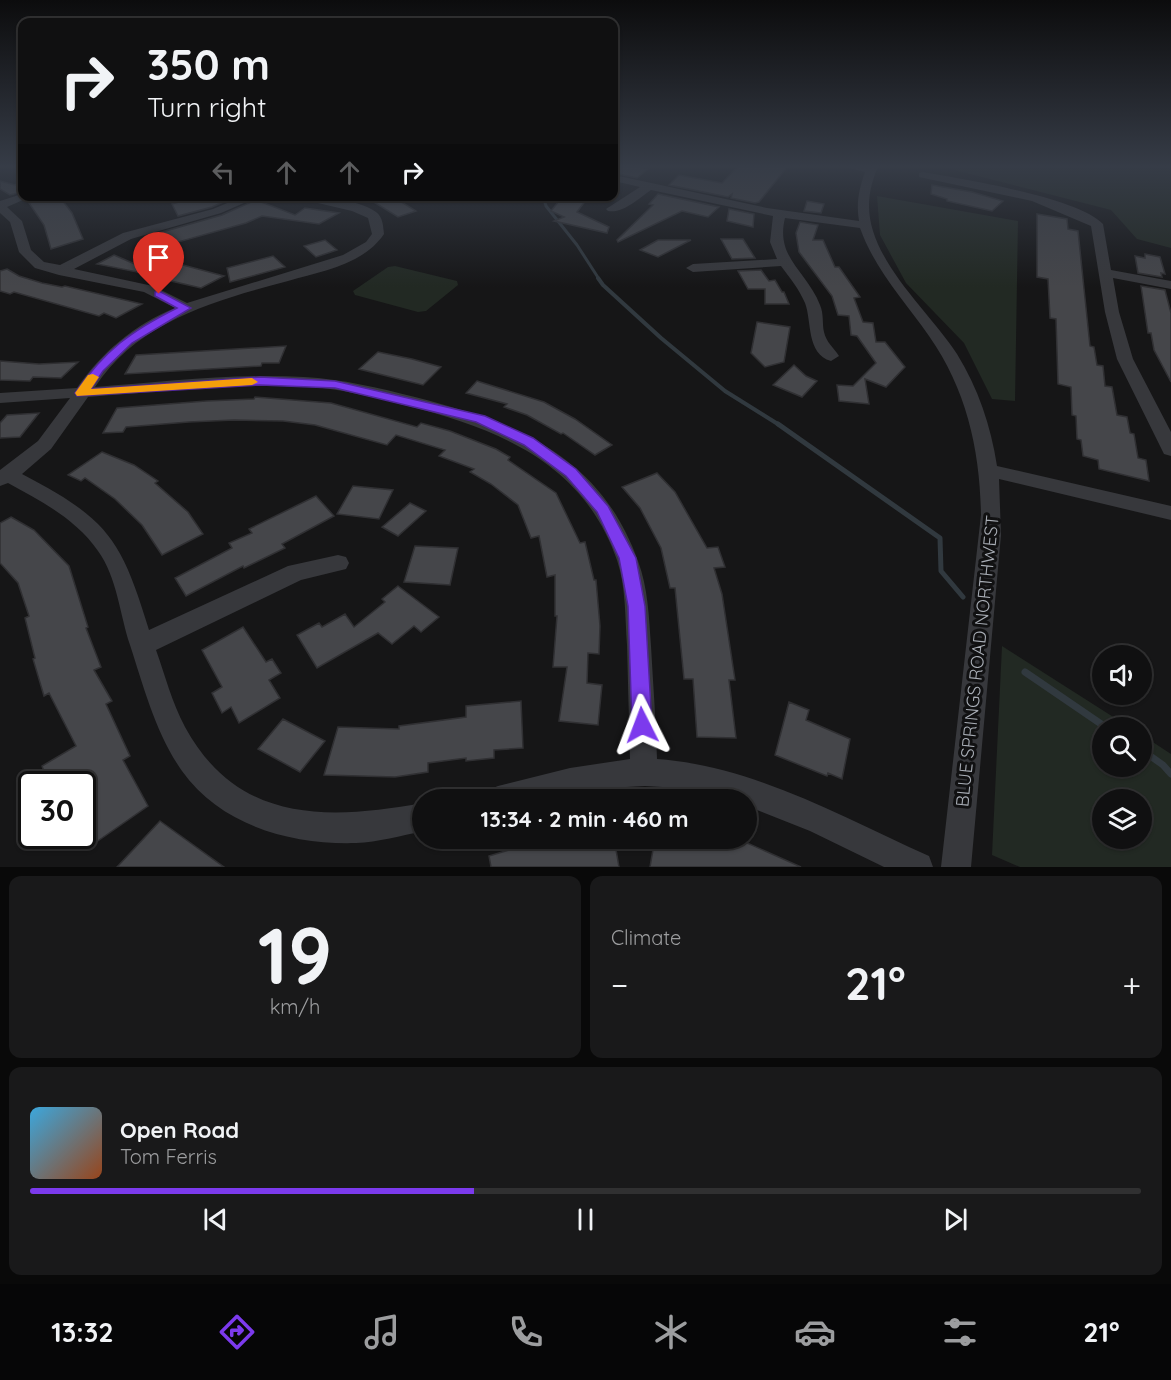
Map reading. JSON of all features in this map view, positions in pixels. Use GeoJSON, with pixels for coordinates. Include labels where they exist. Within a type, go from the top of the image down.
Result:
{"type":"FeatureCollection","features":[{"type":"Feature","properties":{"kind":"street"},"geometry":{"type":"LineString","coordinates":[[0,206],[16,221],[28,257],[40,266],[148,289],[186,308]]}},
{"type":"Feature","properties":{"kind":"street"},"geometry":{"type":"LineString","coordinates":[[59,271],[126,236],[229,206]]}},
{"type":"Feature","properties":{"kind":"street"},"geometry":{"type":"LineString","coordinates":[[347,206],[365,212],[376,220],[378,234],[370,245],[348,258],[186,308],[150,326],[128,341],[98,369],[52,438],[33,457],[4,477],[73,513],[99,537],[114,562],[176,736],[197,771],[229,798],[250,811],[293,826],[321,829],[358,828],[412,819]]}},
{"type":"Feature","properties":{"kind":"street"},"geometry":{"type":"LineString","coordinates":[[612,209],[617,206]]}},
{"type":"Feature","properties":{"kind":"street"},"geometry":{"type":"LineString","coordinates":[[746,206],[780,214],[865,225]]}},
{"type":"Feature","properties":{"kind":"street","name":"BLUE SPRINGS ROAD NORTHWEST"},"geometry":{"type":"LineString","coordinates":[[864,206],[865,225],[873,248],[886,270],[938,338],[964,382],[979,425],[989,471],[992,505],[991,536],[956,867]]}},
{"type":"Feature","properties":{"kind":"street"},"geometry":{"type":"LineString","coordinates":[[1054,206],[1081,214],[1097,224],[1112,312],[1125,359],[1171,450]]}},
{"type":"Feature","properties":{"kind":"street"},"geometry":{"type":"LineString","coordinates":[[780,214],[774,236],[784,262],[808,294],[816,315],[817,336],[831,356]]}},
{"type":"Feature","properties":{"kind":"street"},"geometry":{"type":"LineString","coordinates":[[693,268],[784,262]]}},
{"type":"Feature","properties":{"kind":"street"},"geometry":{"type":"LineString","coordinates":[[1107,273],[1171,285]]}},
{"type":"Feature","properties":{"kind":"street"},"geometry":{"type":"LineString","coordinates":[[0,398],[260,381],[335,384],[480,419],[504,429],[552,456],[571,472],[598,503],[617,534],[627,558],[637,606],[644,772]]}},
{"type":"Feature","properties":{"kind":"street"},"geometry":{"type":"LineString","coordinates":[[989,471],[1029,478],[1171,513]]}},
{"type":"Feature","properties":{"kind":"street"},"geometry":{"type":"LineString","coordinates":[[142,645],[296,572],[338,563]]}},
{"type":"Feature","properties":{"kind":"street"},"geometry":{"type":"LineString","coordinates":[[542,789],[608,775],[644,772],[673,774],[733,787],[762,797],[918,867]]}},
{"type":"Feature","properties":{"kind":"shaded area"},"geometry":{"type":"Polygon","coordinates":[[[878,206],[936,206],[1018,221],[1015,401],[992,399],[964,343],[906,283],[880,235],[878,206]]]}},
{"type":"Feature","properties":{"kind":"shaded area"},"geometry":{"type":"Polygon","coordinates":[[[1097,206],[1171,206],[1171,248],[1137,239],[1111,210],[1097,206]]]}},
{"type":"Feature","properties":{"kind":"shaded area"},"geometry":{"type":"Polygon","coordinates":[[[395,266],[457,281],[458,285],[426,311],[418,312],[355,295],[353,291],[388,267],[395,266]]]}},
{"type":"Feature","properties":{"kind":"shaded area"},"geometry":{"type":"Polygon","coordinates":[[[1002,646],[1113,717],[1092,717],[1092,777],[1152,777],[1152,742],[1171,754],[1171,867],[1020,867],[992,855],[1002,646]]]}},
{"type":"Feature","properties":{"kind":"building"},"geometry":{"type":"Polygon","coordinates":[[[31,206],[67,206],[83,239],[51,249],[44,225],[31,206]]]}},
{"type":"Feature","properties":{"kind":"building"},"geometry":{"type":"Polygon","coordinates":[[[173,206],[213,206],[212,207],[178,216],[173,206]]]}},
{"type":"Feature","properties":{"kind":"building"},"geometry":{"type":"Polygon","coordinates":[[[241,206],[273,206],[295,215],[305,208],[339,213],[319,224],[262,216],[246,223],[164,246],[155,234],[222,215],[241,206]]]}},
{"type":"Feature","properties":{"kind":"building"},"geometry":{"type":"Polygon","coordinates":[[[381,206],[409,206],[416,211],[398,217],[381,206]]]}},
{"type":"Feature","properties":{"kind":"building"},"geometry":{"type":"Polygon","coordinates":[[[555,206],[581,206],[577,212],[609,227],[607,233],[554,221],[564,217],[551,211],[555,206]]]}},
{"type":"Feature","properties":{"kind":"building"},"geometry":{"type":"Polygon","coordinates":[[[651,206],[719,207],[708,217],[682,211],[618,242],[617,240],[651,206]]]}},
{"type":"Feature","properties":{"kind":"building"},"geometry":{"type":"Polygon","coordinates":[[[805,206],[823,206],[821,213],[804,211],[805,206]]]}},
{"type":"Feature","properties":{"kind":"building"},"geometry":{"type":"Polygon","coordinates":[[[972,206],[997,206],[992,211],[972,206]]]}},
{"type":"Feature","properties":{"kind":"building"},"geometry":{"type":"Polygon","coordinates":[[[729,209],[754,214],[753,227],[727,221],[729,209]]]}},
{"type":"Feature","properties":{"kind":"building"},"geometry":{"type":"Polygon","coordinates":[[[1037,214],[1067,219],[1068,229],[1078,231],[1090,346],[1094,347],[1097,365],[1103,366],[1105,386],[1112,387],[1117,415],[1127,417],[1130,433],[1134,434],[1138,458],[1146,460],[1149,481],[1099,469],[1098,460],[1083,456],[1081,440],[1077,439],[1076,416],[1072,415],[1071,387],[1058,384],[1056,319],[1050,318],[1048,279],[1037,277],[1037,214]]]}},
{"type":"Feature","properties":{"kind":"building"},"geometry":{"type":"Polygon","coordinates":[[[800,222],[818,225],[813,240],[823,240],[835,267],[839,267],[860,297],[854,298],[863,322],[873,323],[876,342],[885,342],[905,367],[886,387],[865,379],[869,404],[839,401],[837,385],[853,386],[876,363],[857,336],[851,335],[849,316],[838,315],[832,296],[799,252],[796,233],[800,222]]]}},
{"type":"Feature","properties":{"kind":"building"},"geometry":{"type":"Polygon","coordinates":[[[721,239],[743,239],[755,258],[732,259],[721,239]]]}},
{"type":"Feature","properties":{"kind":"building"},"geometry":{"type":"Polygon","coordinates":[[[325,240],[337,250],[316,257],[304,246],[325,240]]]}},
{"type":"Feature","properties":{"kind":"building"},"geometry":{"type":"Polygon","coordinates":[[[658,240],[691,240],[658,257],[640,250],[658,240]]]}},
{"type":"Feature","properties":{"kind":"building"},"geometry":{"type":"Polygon","coordinates":[[[142,254],[224,276],[201,288],[171,281],[142,254]]]}},
{"type":"Feature","properties":{"kind":"building"},"geometry":{"type":"Polygon","coordinates":[[[1145,254],[1160,257],[1165,274],[1161,273],[1162,277],[1138,273],[1135,256],[1145,258],[1145,254]]]}},
{"type":"Feature","properties":{"kind":"building"},"geometry":{"type":"Polygon","coordinates":[[[114,255],[144,268],[142,273],[97,264],[114,255]]]}},
{"type":"Feature","properties":{"kind":"building"},"geometry":{"type":"Polygon","coordinates":[[[273,256],[285,267],[230,282],[227,268],[273,256]]]}},
{"type":"Feature","properties":{"kind":"building"},"geometry":{"type":"Polygon","coordinates":[[[7,269],[19,276],[42,283],[142,304],[116,318],[104,313],[99,316],[14,292],[10,294],[0,291],[0,271],[7,269]]]}},
{"type":"Feature","properties":{"kind":"building"},"geometry":{"type":"Polygon","coordinates":[[[761,270],[769,281],[775,280],[789,304],[765,304],[765,289],[748,289],[738,271],[761,270]]]}},
{"type":"Feature","properties":{"kind":"building"},"geometry":{"type":"Polygon","coordinates":[[[1141,286],[1165,290],[1171,313],[1171,382],[1154,350],[1151,333],[1148,333],[1141,286]]]}},
{"type":"Feature","properties":{"kind":"building"},"geometry":{"type":"Polygon","coordinates":[[[757,322],[790,327],[784,362],[765,367],[751,353],[757,322]]]}},
{"type":"Feature","properties":{"kind":"building"},"geometry":{"type":"Polygon","coordinates":[[[286,346],[279,363],[125,374],[136,355],[286,346]]]}},
{"type":"Feature","properties":{"kind":"building"},"geometry":{"type":"Polygon","coordinates":[[[378,352],[441,367],[423,385],[359,369],[378,352]]]}},
{"type":"Feature","properties":{"kind":"building"},"geometry":{"type":"Polygon","coordinates":[[[0,361],[39,364],[78,362],[61,378],[33,377],[30,381],[0,380],[0,361]]]}},
{"type":"Feature","properties":{"kind":"building"},"geometry":{"type":"Polygon","coordinates":[[[794,365],[806,376],[817,381],[802,397],[773,385],[794,365]]]}},
{"type":"Feature","properties":{"kind":"building"},"geometry":{"type":"Polygon","coordinates":[[[477,381],[544,402],[575,419],[612,445],[595,455],[563,433],[527,415],[504,407],[507,404],[466,393],[477,381]]]}},
{"type":"Feature","properties":{"kind":"building"},"geometry":{"type":"Polygon","coordinates":[[[255,397],[331,403],[417,427],[421,423],[450,431],[510,457],[508,460],[556,493],[580,543],[585,542],[594,580],[596,580],[600,626],[599,654],[588,653],[587,683],[602,685],[598,725],[559,721],[567,667],[553,667],[557,616],[555,616],[555,575],[547,577],[539,536],[531,538],[518,505],[491,484],[470,472],[474,469],[439,456],[445,450],[396,435],[387,445],[315,425],[283,421],[189,422],[126,427],[123,432],[103,433],[117,408],[254,399],[255,397]]]}},
{"type":"Feature","properties":{"kind":"building"},"geometry":{"type":"Polygon","coordinates":[[[39,413],[20,437],[0,438],[0,423],[7,415],[39,413]]]}},
{"type":"Feature","properties":{"kind":"building"},"geometry":{"type":"Polygon","coordinates":[[[102,452],[134,465],[158,481],[155,483],[188,512],[203,534],[162,555],[142,525],[115,499],[85,478],[81,481],[68,475],[102,452]]]}},
{"type":"Feature","properties":{"kind":"building"},"geometry":{"type":"Polygon","coordinates":[[[657,473],[675,492],[707,548],[718,547],[725,567],[714,568],[722,594],[735,680],[729,680],[736,738],[697,737],[693,679],[684,679],[675,588],[670,588],[661,548],[640,508],[622,487],[657,473]]]}},
{"type":"Feature","properties":{"kind":"building"},"geometry":{"type":"Polygon","coordinates":[[[353,486],[393,490],[379,519],[337,514],[353,486]]]}},
{"type":"Feature","properties":{"kind":"building"},"geometry":{"type":"Polygon","coordinates":[[[316,496],[334,516],[282,544],[285,548],[244,568],[243,566],[186,596],[175,578],[232,548],[229,543],[252,533],[249,529],[316,496]]]}},
{"type":"Feature","properties":{"kind":"building"},"geometry":{"type":"Polygon","coordinates":[[[410,503],[426,511],[398,536],[382,527],[410,503]]]}},
{"type":"Feature","properties":{"kind":"building"},"geometry":{"type":"Polygon","coordinates":[[[11,517],[34,530],[69,566],[88,627],[86,628],[101,667],[94,670],[112,701],[106,704],[130,756],[123,760],[148,806],[96,842],[96,771],[44,771],[42,766],[76,746],[49,693],[44,696],[33,659],[35,658],[25,618],[29,616],[18,583],[0,563],[0,523],[11,517]]]}},
{"type":"Feature","properties":{"kind":"building"},"geometry":{"type":"Polygon","coordinates":[[[415,546],[458,548],[450,585],[404,582],[415,546]]]}},
{"type":"Feature","properties":{"kind":"building"},"geometry":{"type":"Polygon","coordinates":[[[398,586],[439,617],[421,632],[414,626],[392,644],[378,633],[317,668],[297,635],[319,623],[322,627],[345,614],[354,627],[385,602],[382,599],[398,586]]]}},
{"type":"Feature","properties":{"kind":"building"},"geometry":{"type":"Polygon","coordinates":[[[243,627],[266,662],[272,659],[281,673],[269,680],[280,698],[239,723],[231,707],[222,713],[212,693],[222,687],[202,650],[243,627]]]}},
{"type":"Feature","properties":{"kind":"building"},"geometry":{"type":"Polygon","coordinates":[[[521,701],[523,748],[494,750],[494,758],[466,761],[466,758],[428,763],[428,772],[395,777],[324,775],[338,727],[399,729],[399,726],[466,717],[466,706],[521,701]]]}},
{"type":"Feature","properties":{"kind":"building"},"geometry":{"type":"Polygon","coordinates":[[[789,702],[809,710],[806,720],[850,739],[842,779],[828,773],[827,776],[775,755],[789,702]]]}},
{"type":"Feature","properties":{"kind":"building"},"geometry":{"type":"Polygon","coordinates":[[[283,719],[325,741],[300,772],[258,749],[283,719]]]}},
{"type":"Feature","properties":{"kind":"building"},"geometry":{"type":"Polygon","coordinates":[[[160,821],[224,867],[117,867],[160,821]]]}},
{"type":"Feature","properties":{"kind":"building"},"geometry":{"type":"Polygon","coordinates":[[[757,847],[801,867],[650,867],[653,849],[757,847]]]}},
{"type":"Feature","properties":{"kind":"building"},"geometry":{"type":"Polygon","coordinates":[[[512,849],[616,849],[619,867],[491,867],[489,856],[512,849]]]}},
{"type":"Feature","properties":{"kind":"waterway"},"geometry":{"type":"LineString","coordinates":[[546,206],[577,245],[599,279]]}},
{"type":"Feature","properties":{"kind":"waterway"},"geometry":{"type":"LineString","coordinates":[[598,278],[661,338],[725,391],[780,425]]}},
{"type":"Feature","properties":{"kind":"waterway"},"geometry":{"type":"LineString","coordinates":[[780,425],[940,538],[941,571],[963,597]]}},
{"type":"Feature","properties":{"kind":"waterway"},"geometry":{"type":"LineString","coordinates":[[1025,672],[1092,718]]}},
{"type":"Feature","properties":{"kind":"waterway"},"geometry":{"type":"LineString","coordinates":[[1152,757],[1171,774]]}},
{"type":"Feature","properties":{"kind":"slow traffic"},"geometry":{"type":"LineString","coordinates":[[93,377],[82,393],[252,382]]}},
{"type":"Feature","properties":{"kind":"route"},"geometry":{"type":"LineString","coordinates":[[159,294],[186,308],[150,326],[128,341],[98,369],[82,393],[260,381],[335,384],[480,419],[529,442],[552,456],[571,472],[589,490],[603,509],[627,558],[637,606],[642,725]]}}]}
